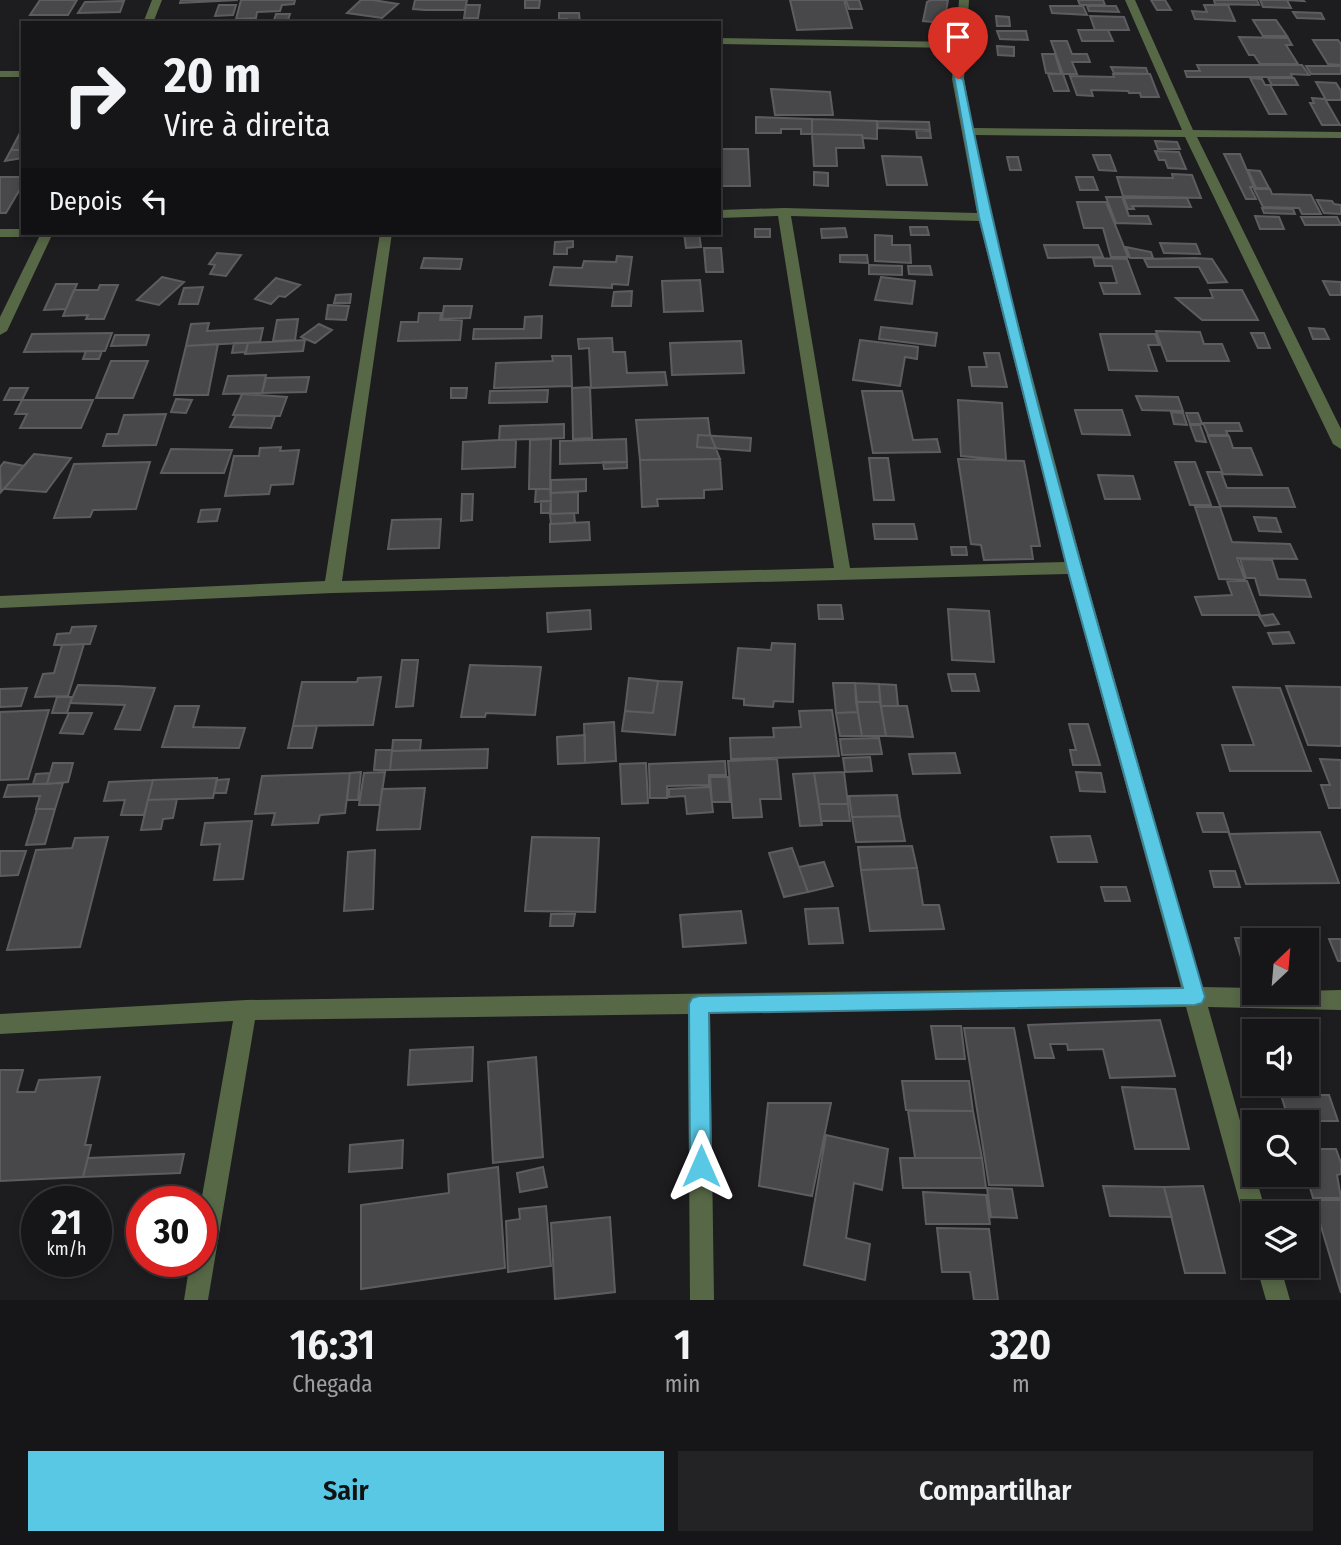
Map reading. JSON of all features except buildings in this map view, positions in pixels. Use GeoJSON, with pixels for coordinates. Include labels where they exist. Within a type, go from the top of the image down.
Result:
{"type":"FeatureCollection","features":[{"type":"Feature","properties":{"kind":"street"},"geometry":{"type":"LineString","coordinates":[[149,21],[158,0]]}},
{"type":"Feature","properties":{"kind":"street"},"geometry":{"type":"LineString","coordinates":[[964,0],[958,79],[984,217],[1074,568],[1251,1201]]}},
{"type":"Feature","properties":{"kind":"street"},"geometry":{"type":"LineString","coordinates":[[1130,0],[1189,133],[1341,444]]}},
{"type":"Feature","properties":{"kind":"street"},"geometry":{"type":"LineString","coordinates":[[721,41],[959,45]]}},
{"type":"Feature","properties":{"kind":"street"},"geometry":{"type":"LineString","coordinates":[[0,74],[21,74]]}},
{"type":"Feature","properties":{"kind":"street"},"geometry":{"type":"LineString","coordinates":[[969,131],[1341,135]]}},
{"type":"Feature","properties":{"kind":"street"},"geometry":{"type":"LineString","coordinates":[[721,214],[784,212],[984,217]]}},
{"type":"Feature","properties":{"kind":"street"},"geometry":{"type":"LineString","coordinates":[[784,212],[843,574]]}},
{"type":"Feature","properties":{"kind":"street"},"geometry":{"type":"LineString","coordinates":[[0,233],[21,233]]}},
{"type":"Feature","properties":{"kind":"street"},"geometry":{"type":"LineString","coordinates":[[0,331],[46,235]]}},
{"type":"Feature","properties":{"kind":"street"},"geometry":{"type":"LineString","coordinates":[[333,587],[386,235]]}},
{"type":"Feature","properties":{"kind":"street"},"geometry":{"type":"LineString","coordinates":[[0,602],[333,587],[1074,568]]}},
{"type":"Feature","properties":{"kind":"street"},"geometry":{"type":"LineString","coordinates":[[0,1024],[246,1010],[1195,997],[1341,1000]]}},
{"type":"Feature","properties":{"kind":"street"},"geometry":{"type":"LineString","coordinates":[[699,1004],[702,1300]]}},
{"type":"Feature","properties":{"kind":"street"},"geometry":{"type":"LineString","coordinates":[[196,1300],[246,1010]]}},
{"type":"Feature","properties":{"kind":"street"},"geometry":{"type":"LineString","coordinates":[[1272,1278],[1278,1300]]}},
{"type":"Feature","properties":{"kind":"route"},"geometry":{"type":"LineString","coordinates":[[701,1166],[699,1004],[1195,997],[1074,568],[984,217],[958,79]]}}]}
